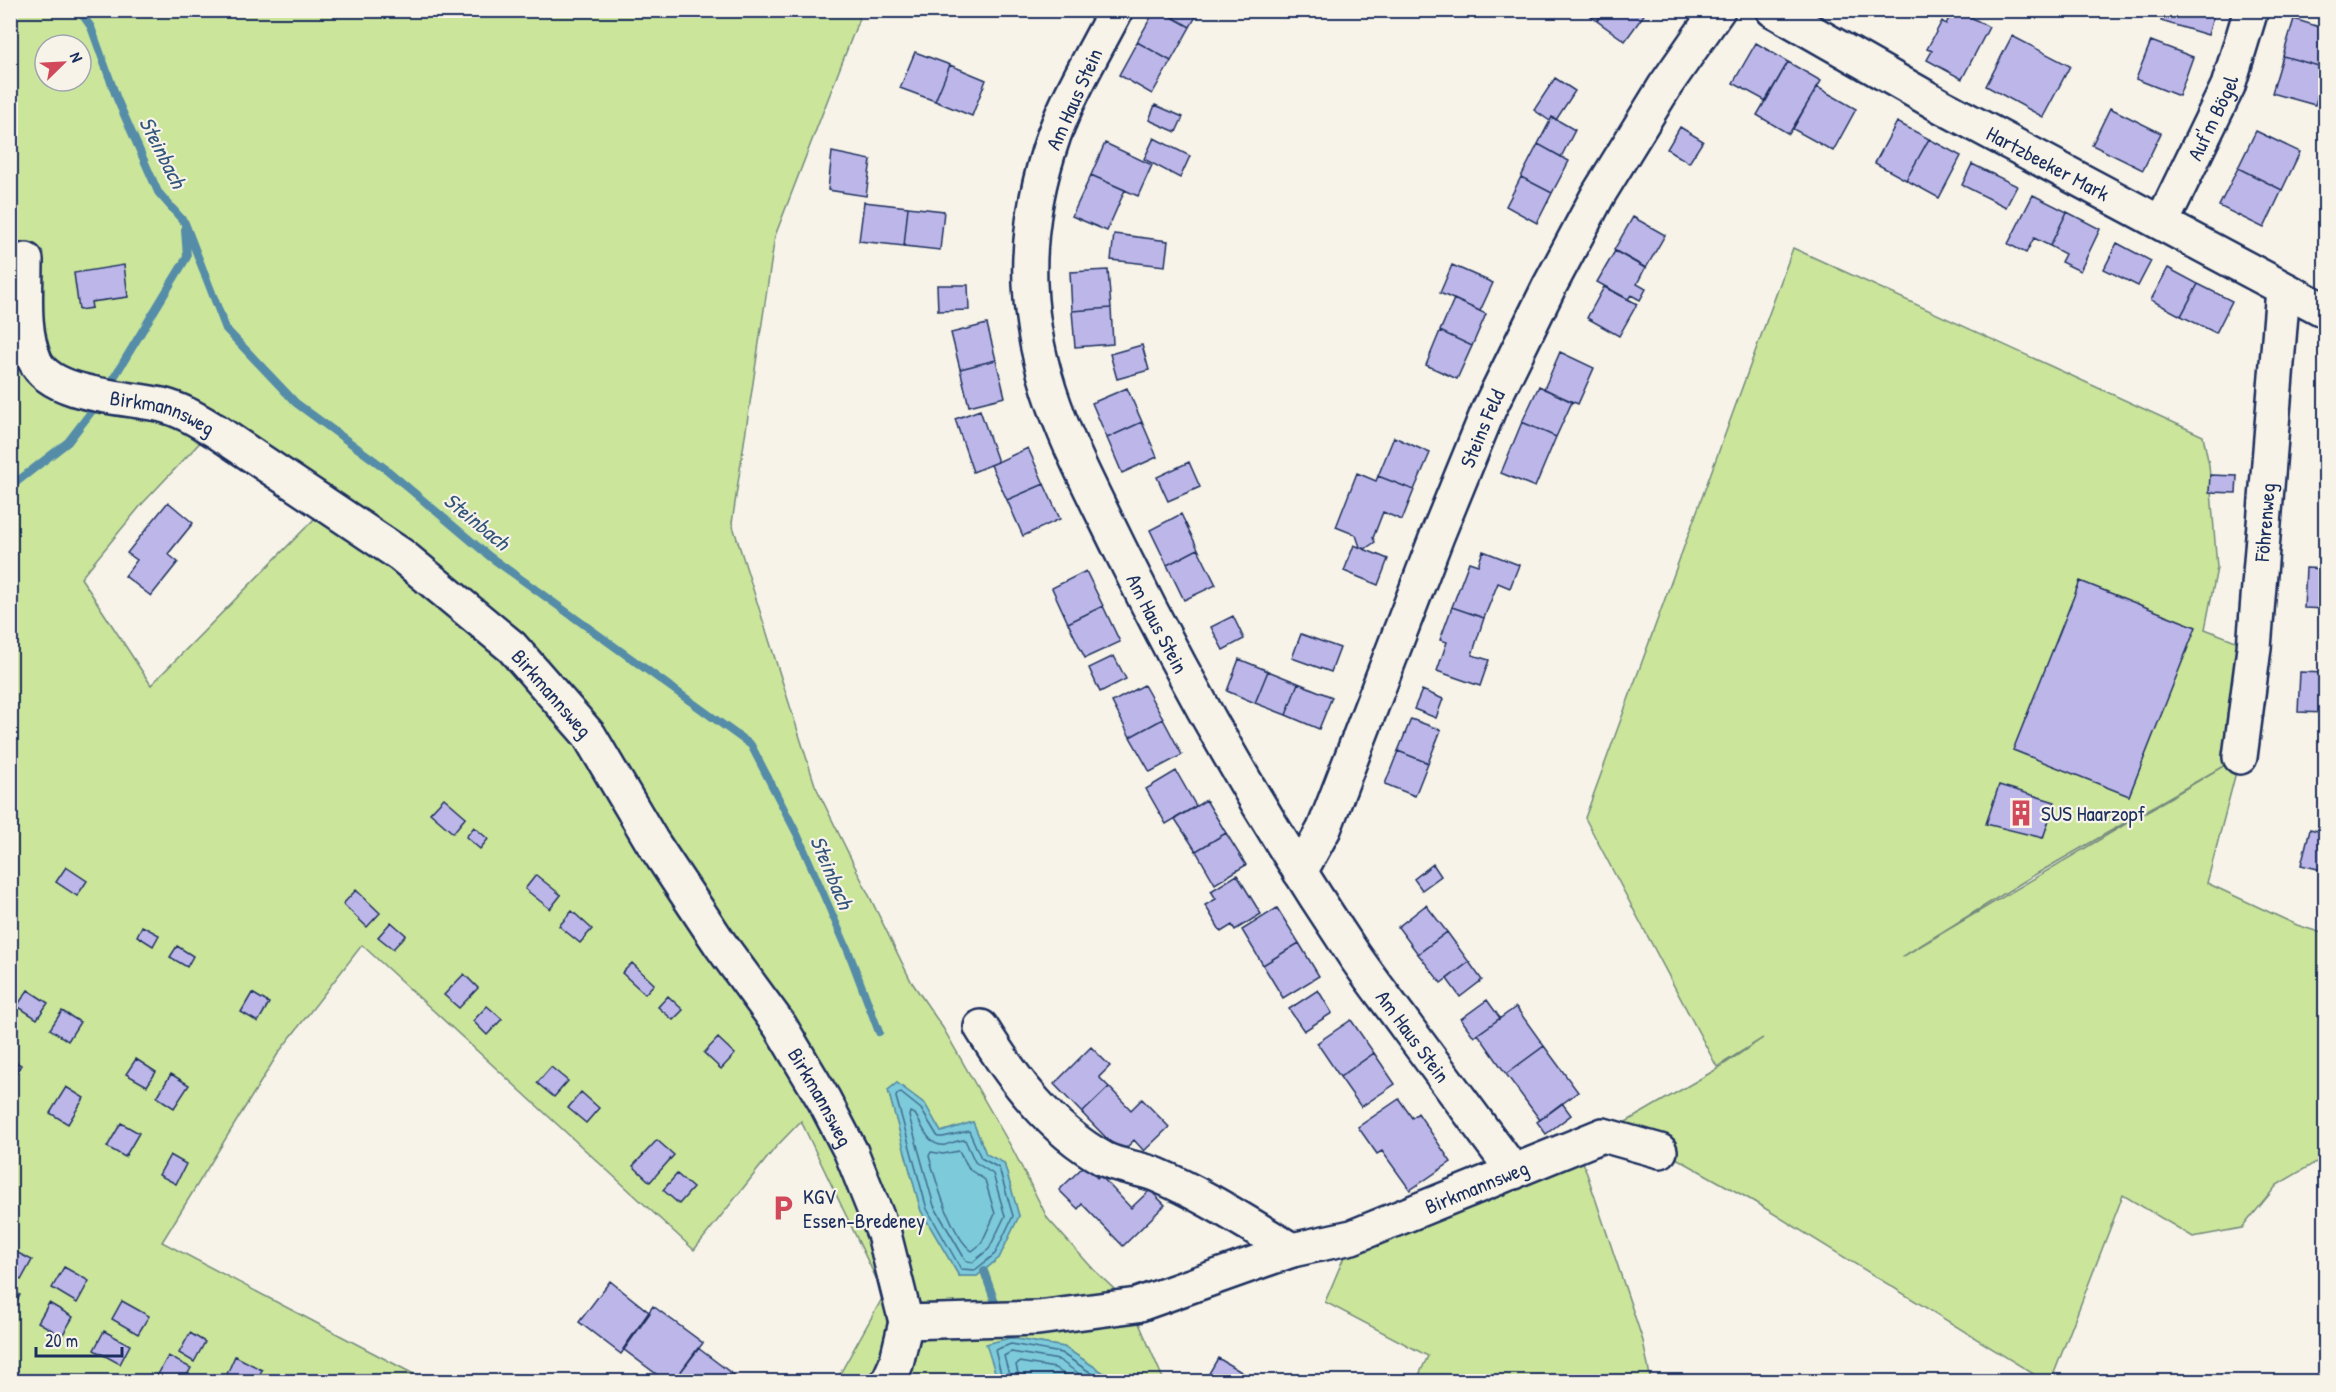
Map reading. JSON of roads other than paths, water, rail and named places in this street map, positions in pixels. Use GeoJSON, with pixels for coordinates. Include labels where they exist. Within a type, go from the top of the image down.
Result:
{"type":"FeatureCollection","features":[{"type":"Feature","properties":{"kind":"street","name":"Am Haus Stein"},"geometry":{"type":"LineString","coordinates":[[1116,10],[1054,134],[1037,200],[1032,235],[1030,280],[1033,323],[1043,375],[1062,429],[1162,635],[1232,761],[1356,958],[1514,1172]]}},
{"type":"Feature","properties":{"kind":"street","name":"Steins Feld"},"geometry":{"type":"LineString","coordinates":[[1300,872],[1324,829],[1437,536],[1489,409],[1549,287],[1598,195],[1665,86],[1718,10]]}},
{"type":"Feature","properties":{"kind":"street","name":"Hartzbeeker Mark"},"geometry":{"type":"LineString","coordinates":[[1773,10],[1943,107],[2325,311]]}},
{"type":"Feature","properties":{"kind":"street","name":"Auf'm Bögel"},"geometry":{"type":"LineString","coordinates":[[2162,222],[2228,87],[2250,10]]}},
{"type":"Feature","properties":{"kind":"street","name":"Birkmannsweg"},"geometry":{"type":"LineString","coordinates":[[26,260],[25,310],[29,336],[36,362],[48,375],[68,387],[96,395],[163,405],[192,416],[216,431],[401,555],[512,647],[589,735],[651,840],[720,944],[780,1026],[824,1100],[851,1152],[884,1234],[906,1322],[896,1364],[888,1382]]}},
{"type":"Feature","properties":{"kind":"street","name":"Föhrenweg"},"geometry":{"type":"LineString","coordinates":[[2240,757],[2254,648],[2283,289]]}},
{"type":"Feature","properties":{"kind":"street"},"geometry":{"type":"LineString","coordinates":[[981,1027],[1006,1068],[1031,1099],[1070,1135],[1106,1160],[1156,1174],[1292,1250]]}},
{"type":"Feature","properties":{"kind":"street","name":"Birkmannsweg"},"geometry":{"type":"LineString","coordinates":[[906,1322],[1038,1318],[1137,1305],[1292,1250],[1352,1238],[1603,1135],[1660,1151]]}},
{"type":"Feature","properties":{"kind":"water"},"geometry":{"type":"Polygon","coordinates":[[[897,1083],[925,1104],[941,1132],[973,1122],[986,1154],[1004,1163],[1019,1216],[999,1258],[977,1276],[959,1276],[921,1211],[888,1090],[897,1083]]]}},
{"type":"Feature","properties":{"kind":"water"},"geometry":{"type":"Polygon","coordinates":[[[1010,1338],[1064,1347],[1116,1381],[998,1381],[986,1344],[1010,1338]]]}},
{"type":"Feature","properties":{"kind":"waterway","name":"Steinbach"},"geometry":{"type":"LineString","coordinates":[[79,10],[91,27],[117,99],[158,192],[185,223],[226,329],[296,403],[386,469],[489,556],[751,745],[798,836],[849,953],[879,1032]]}},
{"type":"Feature","properties":{"kind":"waterway"},"geometry":{"type":"LineString","coordinates":[[107,389],[187,257],[185,230]]}},
{"type":"Feature","properties":{"kind":"waterway"},"geometry":{"type":"LineString","coordinates":[[10,487],[68,442],[98,403]]}},
{"type":"Feature","properties":{"kind":"waterway"},"geometry":{"type":"LineString","coordinates":[[984,1271],[997,1308]]}},
{"type":"Feature","properties":{"kind":"place","name":"SUS Haarzopf"},"geometry":{"type":"Point","coordinates":[2021,813]}},
{"type":"Feature","properties":{"kind":"place","name":"KGV Essen-Bredeney"},"geometry":{"type":"Point","coordinates":[783,1208]}}]}
